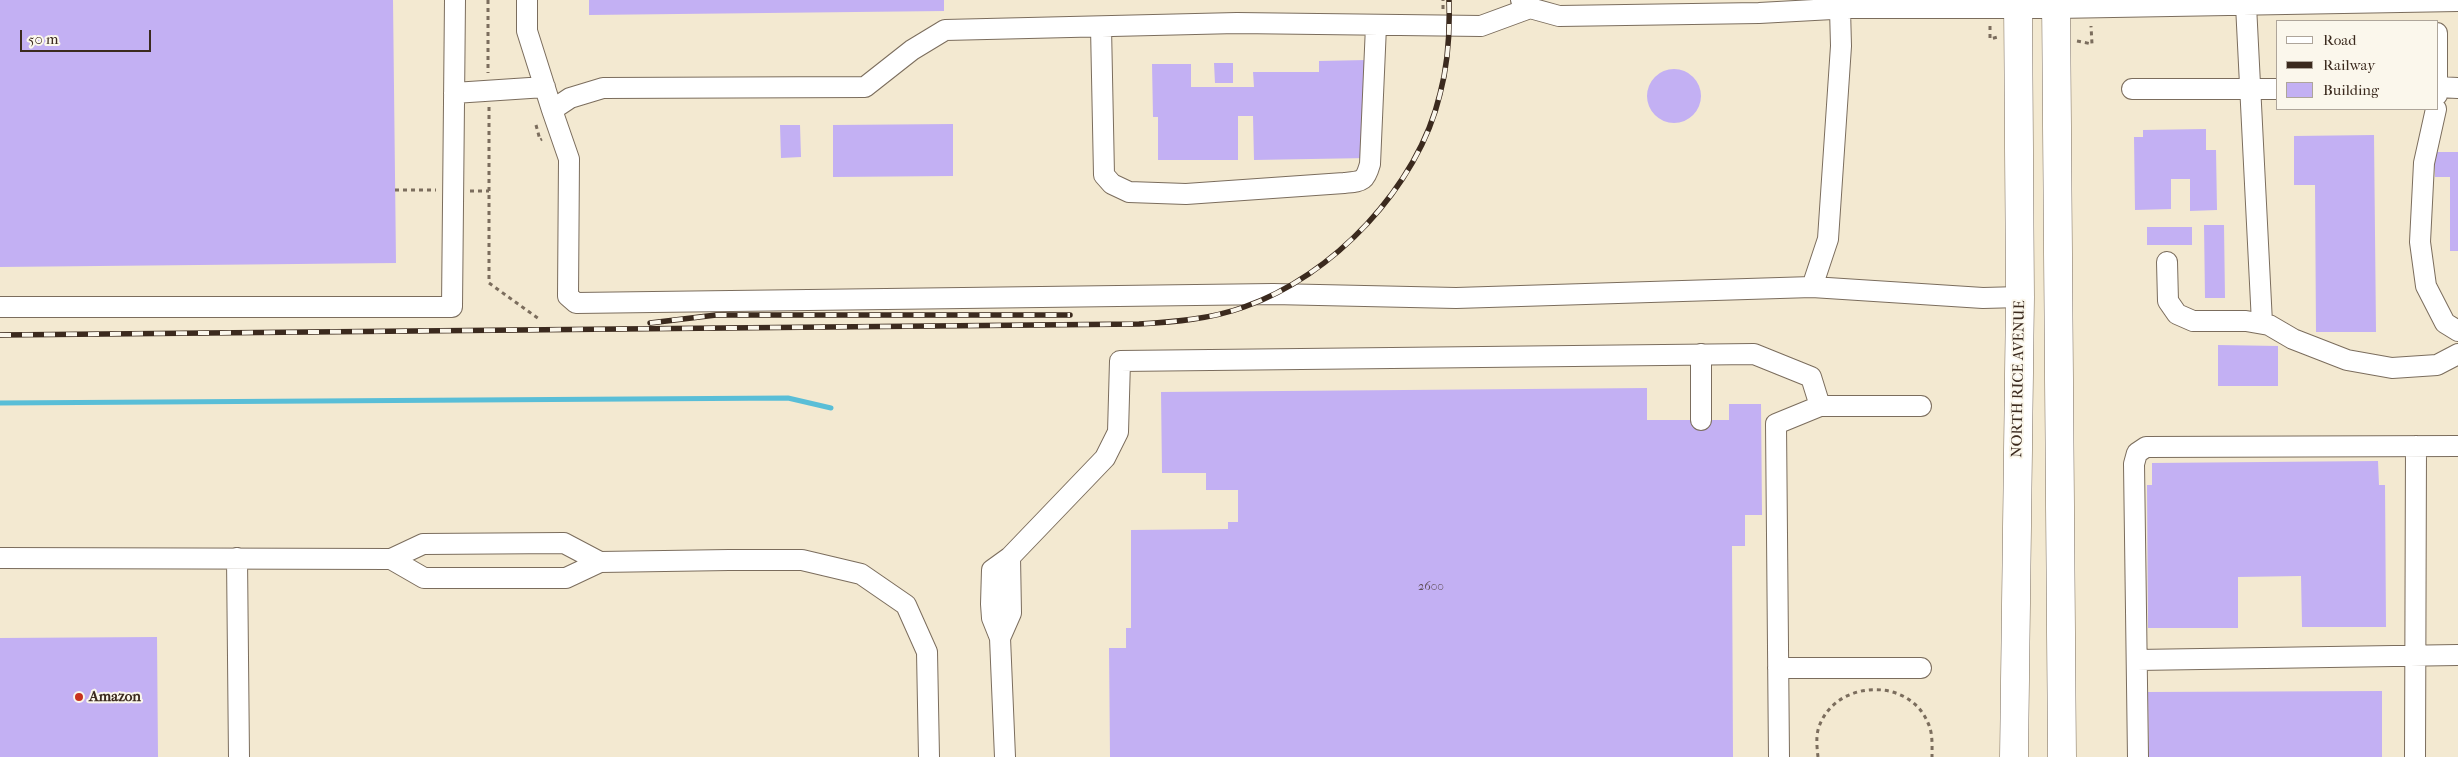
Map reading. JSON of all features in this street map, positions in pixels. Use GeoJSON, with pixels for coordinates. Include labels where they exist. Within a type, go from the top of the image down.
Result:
{"type":"FeatureCollection","features":[{"type":"Feature","properties":{"kind":"highway","name":"NORTH RICE AVENUE"},"geometry":{"type":"LineString","coordinates":[[2014,757],[2020,297],[2018,4]]}},
{"type":"Feature","properties":{"kind":"highway"},"geometry":{"type":"LineString","coordinates":[[2056,4],[2062,757]]}},
{"type":"Feature","properties":{"kind":"street"},"geometry":{"type":"LineString","coordinates":[[0,307],[452,307],[455,0]]}},
{"type":"Feature","properties":{"kind":"street"},"geometry":{"type":"LineString","coordinates":[[527,0],[527,30],[569,159],[568,296],[576,303],[1273,294],[1456,298],[1812,287],[1917,295],[1990,298],[2020,297]]}},
{"type":"Feature","properties":{"kind":"street"},"geometry":{"type":"LineString","coordinates":[[552,110],[570,98],[603,88],[865,87],[912,50],[945,30],[1237,22],[1376,26],[1481,26],[1526,4],[1559,16],[1837,4],[2210,3],[2246,5],[2362,1],[2436,11],[2458,1]]}},
{"type":"Feature","properties":{"kind":"street"},"geometry":{"type":"LineString","coordinates":[[1812,287],[1828,239],[1841,46],[1837,4]]}},
{"type":"Feature","properties":{"kind":"street"},"geometry":{"type":"LineString","coordinates":[[2246,5],[2262,323]]}},
{"type":"Feature","properties":{"kind":"street"},"geometry":{"type":"LineString","coordinates":[[1101,27],[1104,175],[1112,184],[1129,192],[1186,194],[1344,183],[1361,181],[1366,177],[1371,155],[1376,26]]}},
{"type":"Feature","properties":{"kind":"street"},"geometry":{"type":"LineString","coordinates":[[454,93],[545,87]]}},
{"type":"Feature","properties":{"kind":"street"},"geometry":{"type":"LineString","coordinates":[[2438,87],[2458,88]]}},
{"type":"Feature","properties":{"kind":"street"},"geometry":{"type":"LineString","coordinates":[[2132,89],[2276,89]]}},
{"type":"Feature","properties":{"kind":"street"},"geometry":{"type":"LineString","coordinates":[[2436,110],[2424,163],[2420,242],[2426,286],[2445,323],[2458,331]]}},
{"type":"Feature","properties":{"kind":"street"},"geometry":{"type":"LineString","coordinates":[[2167,262],[2168,301],[2177,314],[2192,321],[2246,320],[2269,324],[2294,339],[2347,360],[2392,368],[2437,365],[2458,354]]}},
{"type":"Feature","properties":{"kind":"street"},"geometry":{"type":"LineString","coordinates":[[1701,354],[1701,420]]}},
{"type":"Feature","properties":{"kind":"street"},"geometry":{"type":"LineString","coordinates":[[1005,757],[1000,638],[1011,613],[1010,557],[1104,458],[1118,432],[1120,361],[1754,354],[1811,377],[1820,406]]}},
{"type":"Feature","properties":{"kind":"street"},"geometry":{"type":"LineString","coordinates":[[1779,757],[1776,424],[1820,406],[1921,406]]}},
{"type":"Feature","properties":{"kind":"street"},"geometry":{"type":"LineString","coordinates":[[2414,757],[2416,446]]}},
{"type":"Feature","properties":{"kind":"street"},"geometry":{"type":"LineString","coordinates":[[2138,757],[2134,464],[2137,453],[2146,447],[2458,446]]}},
{"type":"Feature","properties":{"kind":"street"},"geometry":{"type":"LineString","coordinates":[[0,558],[391,559],[423,544],[564,543],[600,562]]}},
{"type":"Feature","properties":{"kind":"street"},"geometry":{"type":"LineString","coordinates":[[237,558],[239,757]]}},
{"type":"Feature","properties":{"kind":"street"},"geometry":{"type":"LineString","coordinates":[[391,559],[424,578],[566,578],[600,562],[802,560],[861,574],[906,605],[927,652],[929,757]]}},
{"type":"Feature","properties":{"kind":"street"},"geometry":{"type":"LineString","coordinates":[[2137,660],[2458,655]]}},
{"type":"Feature","properties":{"kind":"street"},"geometry":{"type":"LineString","coordinates":[[1778,668],[1921,668]]}},
{"type":"Feature","properties":{"kind":"path"},"geometry":{"type":"LineString","coordinates":[[488,0],[490,283],[539,319]]}},
{"type":"Feature","properties":{"kind":"path"},"geometry":{"type":"LineString","coordinates":[[1443,0],[1443,27]]}},
{"type":"Feature","properties":{"kind":"path"},"geometry":{"type":"LineString","coordinates":[[535,123],[540,140],[558,129]]}},
{"type":"Feature","properties":{"kind":"path"},"geometry":{"type":"LineString","coordinates":[[1818,757],[1818,729],[1832,706],[1851,693],[1873,689],[1901,694],[1910,700],[1923,714],[1931,732],[1932,757]]}},
{"type":"Feature","properties":{"kind":"building"},"geometry":{"type":"Polygon","coordinates":[[[0,0],[393,0],[396,263],[0,267],[0,0]]]}},
{"type":"Feature","properties":{"kind":"building"},"geometry":{"type":"Polygon","coordinates":[[[589,0],[944,0],[944,11],[589,15],[589,0]]]}},
{"type":"Feature","properties":{"kind":"building"},"geometry":{"type":"Polygon","coordinates":[[[1367,60],[1368,158],[1254,160],[1253,116],[1238,116],[1238,160],[1158,160],[1158,117],[1153,117],[1152,64],[1191,64],[1191,87],[1254,87],[1253,72],[1319,72],[1319,61],[1367,60]]]}},
{"type":"Feature","properties":{"kind":"building"},"geometry":{"type":"Polygon","coordinates":[[[1214,63],[1233,63],[1233,83],[1215,83],[1214,63]]]}},
{"type":"Feature","properties":{"kind":"building"},"geometry":{"type":"Polygon","coordinates":[[[1674,69],[1684,71],[1693,77],[1699,86],[1701,96],[1699,106],[1693,115],[1684,121],[1674,123],[1664,121],[1655,115],[1649,106],[1647,96],[1649,86],[1655,77],[1664,71],[1674,69]]]}},
{"type":"Feature","properties":{"kind":"building"},"geometry":{"type":"Polygon","coordinates":[[[953,124],[953,176],[833,177],[833,125],[953,124]]]}},
{"type":"Feature","properties":{"kind":"building"},"geometry":{"type":"Polygon","coordinates":[[[780,125],[800,125],[801,157],[781,158],[780,125]]]}},
{"type":"Feature","properties":{"kind":"building"},"geometry":{"type":"Polygon","coordinates":[[[2206,129],[2206,150],[2216,150],[2217,210],[2190,211],[2190,179],[2171,179],[2171,209],[2135,210],[2134,137],[2143,137],[2143,130],[2206,129]]]}},
{"type":"Feature","properties":{"kind":"building"},"geometry":{"type":"Polygon","coordinates":[[[2374,135],[2376,332],[2316,332],[2315,185],[2294,185],[2294,136],[2374,135]]]}},
{"type":"Feature","properties":{"kind":"building"},"geometry":{"type":"Polygon","coordinates":[[[2434,152],[2458,152],[2458,251],[2450,251],[2450,177],[2435,177],[2434,152]]]}},
{"type":"Feature","properties":{"kind":"building"},"geometry":{"type":"Polygon","coordinates":[[[2204,225],[2224,225],[2225,298],[2205,298],[2204,225]]]}},
{"type":"Feature","properties":{"kind":"building"},"geometry":{"type":"Polygon","coordinates":[[[2147,227],[2192,227],[2192,245],[2147,245],[2147,227]]]}},
{"type":"Feature","properties":{"kind":"building"},"geometry":{"type":"Polygon","coordinates":[[[2218,345],[2278,346],[2278,386],[2218,386],[2218,345]]]}},
{"type":"Feature","properties":{"kind":"building"},"geometry":{"type":"Polygon","coordinates":[[[1647,388],[1647,420],[1729,420],[1729,404],[1761,404],[1762,515],[1745,515],[1745,546],[1732,546],[1733,757],[1110,757],[1109,648],[1126,648],[1126,628],[1131,628],[1131,530],[1228,529],[1228,522],[1238,522],[1238,490],[1206,490],[1206,473],[1162,473],[1161,392],[1647,388]]]}},
{"type":"Feature","properties":{"kind":"building"},"geometry":{"type":"Polygon","coordinates":[[[2378,461],[2379,485],[2385,485],[2386,627],[2302,627],[2301,576],[2238,577],[2238,628],[2148,628],[2147,485],[2152,485],[2152,463],[2378,461]]]}},
{"type":"Feature","properties":{"kind":"building","name":"Amazon"},"geometry":{"type":"Polygon","coordinates":[[[157,637],[158,757],[0,757],[0,638],[157,637]]]}},
{"type":"Feature","properties":{"kind":"building"},"geometry":{"type":"Polygon","coordinates":[[[2382,691],[2382,757],[2149,757],[2148,692],[2382,691]]]}},
{"type":"Feature","properties":{"kind":"waterway"},"geometry":{"type":"LineString","coordinates":[[0,403],[788,398],[831,408]]}},
{"type":"Feature","properties":{"kind":"railway"},"geometry":{"type":"LineString","coordinates":[[0,335],[1139,324],[1179,321],[1219,314],[1244,307],[1277,293],[1309,274],[1339,251],[1367,224],[1392,194],[1413,162],[1429,129],[1440,94],[1448,47],[1449,0]]}},
{"type":"Feature","properties":{"kind":"railway"},"geometry":{"type":"LineString","coordinates":[[650,323],[716,315],[1070,315]]}},
{"type":"Feature","properties":{"kind":"place","name":"Amazon"},"geometry":{"type":"Point","coordinates":[79,697]}}]}
